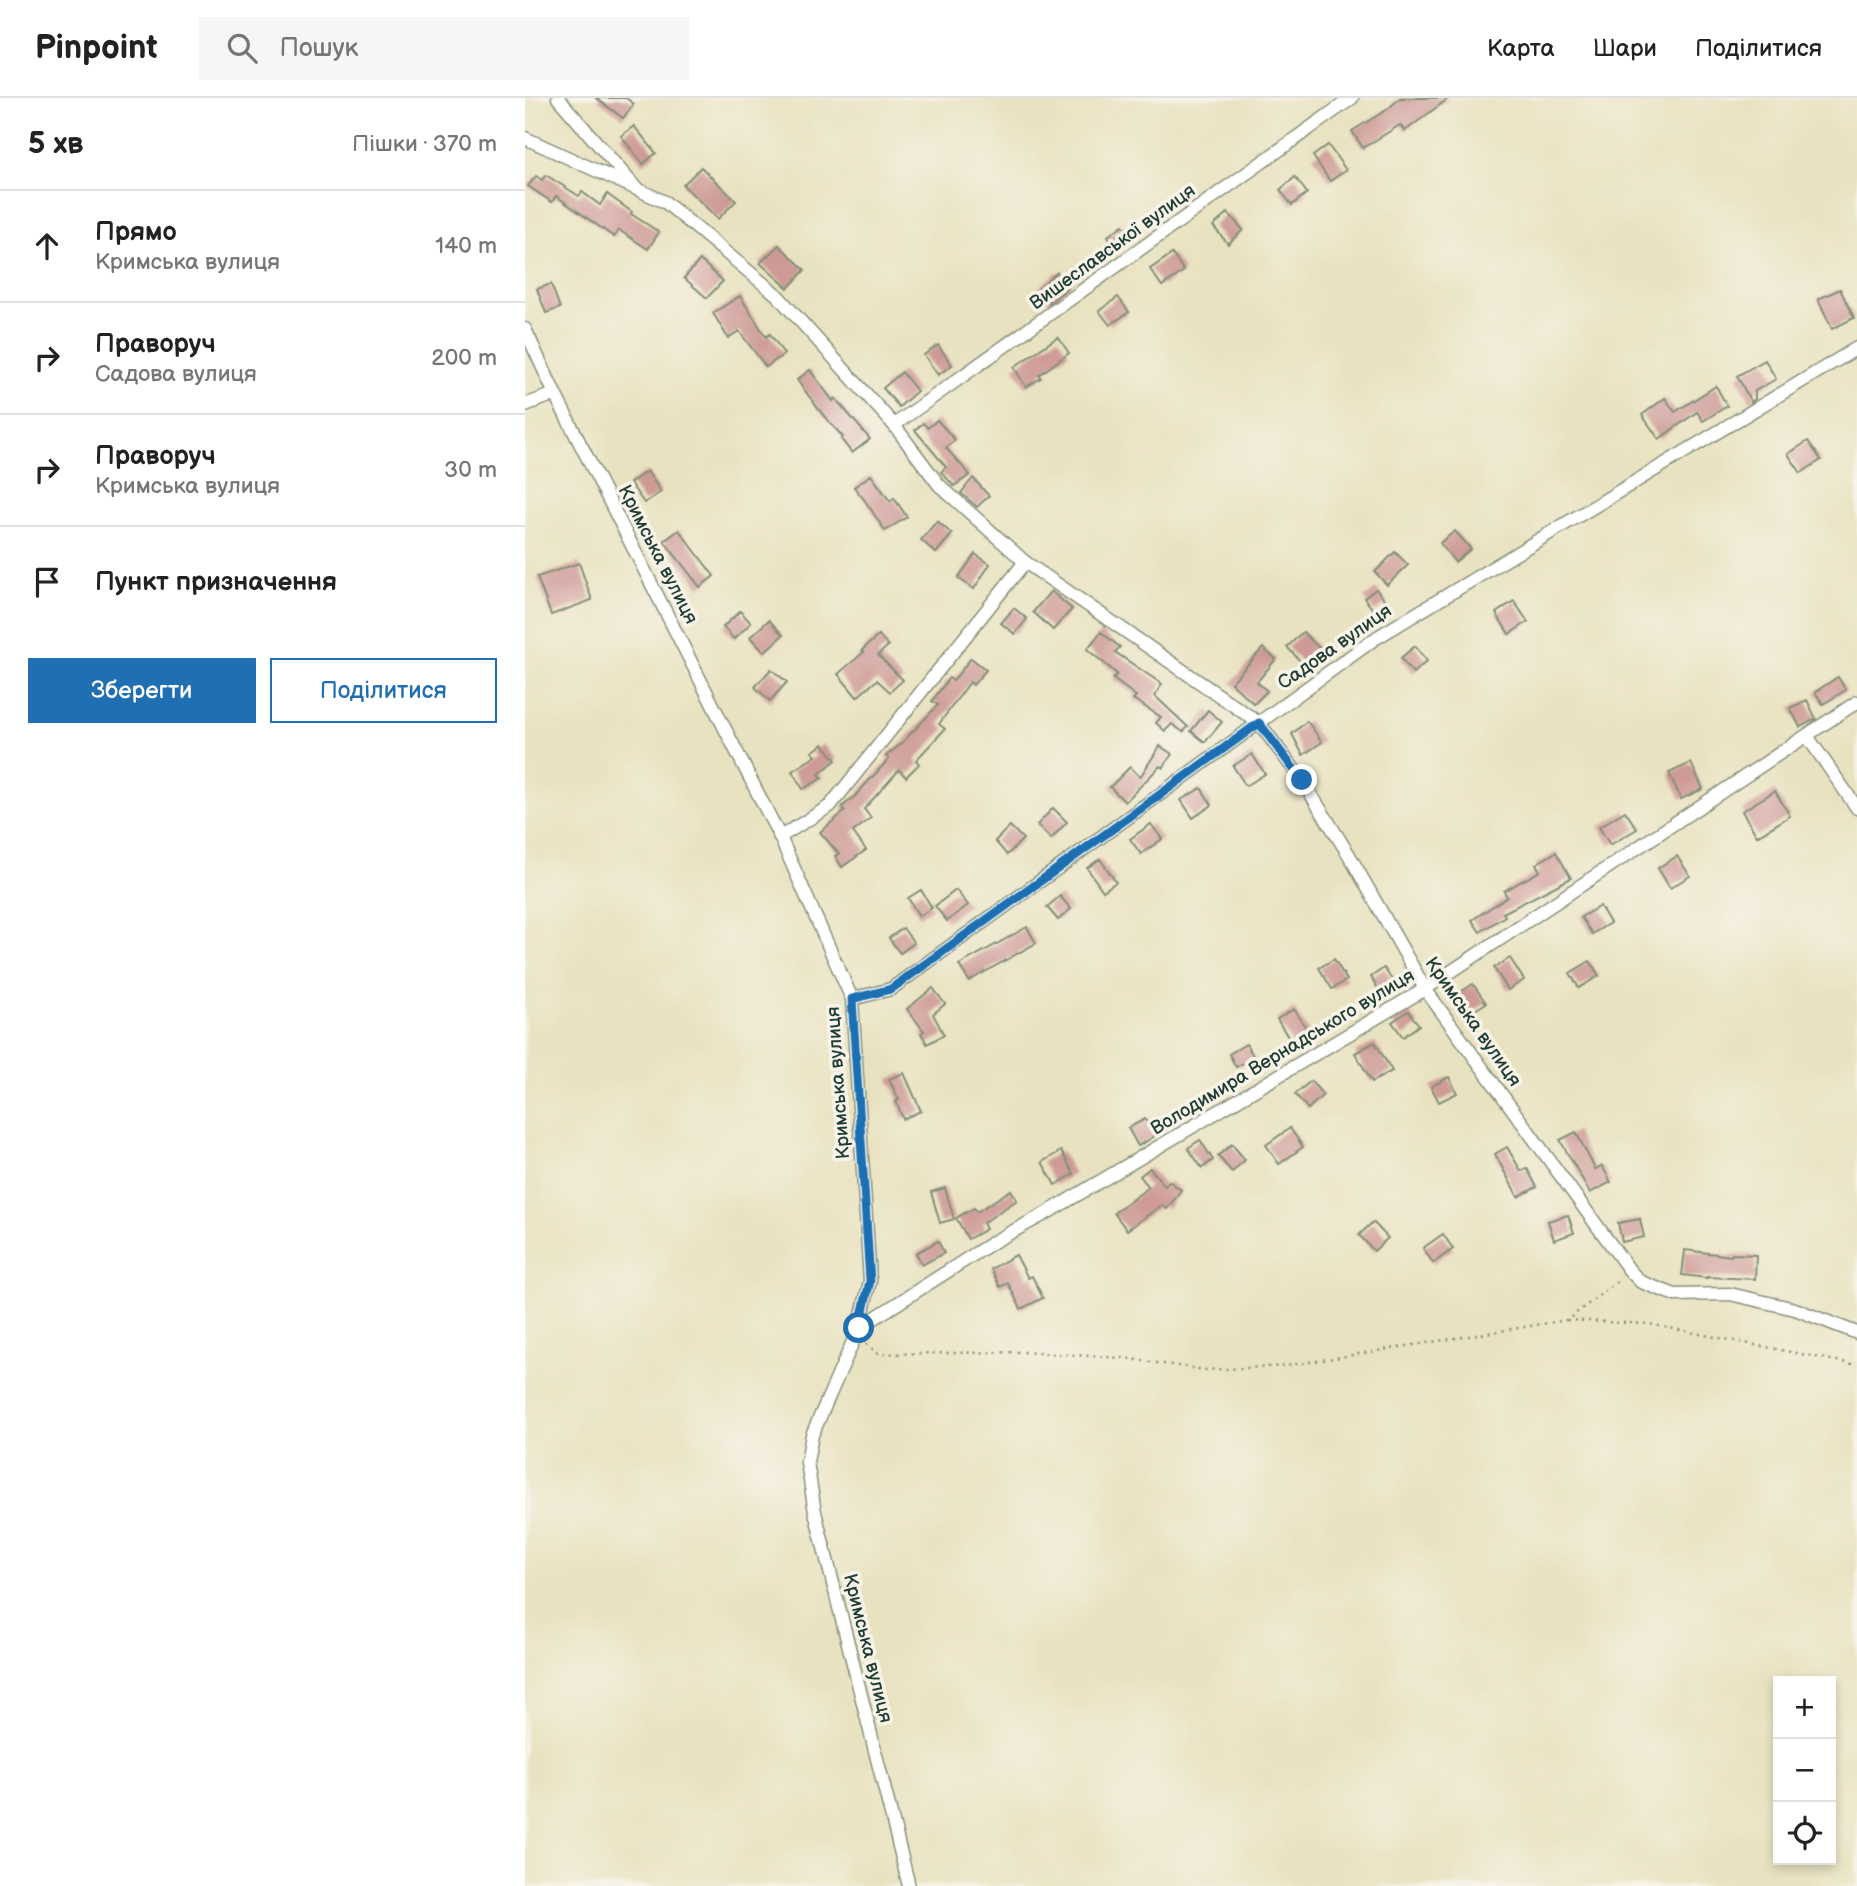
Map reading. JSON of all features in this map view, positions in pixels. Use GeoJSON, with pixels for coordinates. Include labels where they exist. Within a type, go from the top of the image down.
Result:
{"type":"FeatureCollection","features":[{"type":"Feature","properties":{"kind":"street"},"geometry":{"type":"LineString","coordinates":[[558,98],[637,189]]}},
{"type":"Feature","properties":{"kind":"street","name":"Вишеславської вулиця"},"geometry":{"type":"LineString","coordinates":[[894,425],[1352,98]]}},
{"type":"Feature","properties":{"kind":"street","name":"Кримська вулиця"},"geometry":{"type":"LineString","coordinates":[[525,138],[665,202],[776,295],[894,425],[939,485],[1025,562],[1259,723],[1302,780],[1342,844],[1425,989],[1630,1271],[1641,1282],[1675,1295],[1730,1294],[1795,1309],[1857,1333]]}},
{"type":"Feature","properties":{"kind":"street","name":"Кримська вулиця"},"geometry":{"type":"LineString","coordinates":[[525,329],[555,394],[780,837],[852,999],[870,1281],[859,1328],[812,1435],[807,1462],[815,1512],[909,1886]]}},
{"type":"Feature","properties":{"kind":"street","name":"Садова вулиця"},"geometry":{"type":"LineString","coordinates":[[852,999],[891,989],[1376,638],[1857,348]]}},
{"type":"Feature","properties":{"kind":"street"},"geometry":{"type":"LineString","coordinates":[[525,405],[555,394]]}},
{"type":"Feature","properties":{"kind":"street"},"geometry":{"type":"LineString","coordinates":[[780,837],[830,806],[1025,562]]}},
{"type":"Feature","properties":{"kind":"street","name":"Володимира Вернадського вулиця"},"geometry":{"type":"LineString","coordinates":[[859,1328],[995,1241],[1425,989],[1857,702]]}},
{"type":"Feature","properties":{"kind":"street"},"geometry":{"type":"LineString","coordinates":[[1807,736],[1857,808]]}},
{"type":"Feature","properties":{"kind":"path"},"geometry":{"type":"LineString","coordinates":[[1567,1320],[1630,1271]]}},
{"type":"Feature","properties":{"kind":"path"},"geometry":{"type":"LineString","coordinates":[[859,1328],[866,1346],[879,1354],[1023,1352],[1124,1358],[1206,1370],[1285,1366],[1567,1320],[1649,1324],[1857,1366]]}},
{"type":"Feature","properties":{"kind":"building"},"geometry":{"type":"Polygon","coordinates":[[[596,98],[626,98],[634,104],[623,118],[596,98]]]}},
{"type":"Feature","properties":{"kind":"building"},"geometry":{"type":"Polygon","coordinates":[[[1400,98],[1449,98],[1405,131],[1400,125],[1363,148],[1352,131],[1388,109],[1400,98]]]}},
{"type":"Feature","properties":{"kind":"building"},"geometry":{"type":"Polygon","coordinates":[[[634,126],[656,153],[643,164],[621,136],[634,126]]]}},
{"type":"Feature","properties":{"kind":"building"},"geometry":{"type":"Polygon","coordinates":[[[1328,145],[1346,170],[1330,181],[1313,156],[1328,145]]]}},
{"type":"Feature","properties":{"kind":"building"},"geometry":{"type":"Polygon","coordinates":[[[701,167],[736,201],[718,219],[683,185],[701,167]]]}},
{"type":"Feature","properties":{"kind":"building"},"geometry":{"type":"Polygon","coordinates":[[[546,175],[579,196],[582,192],[600,205],[607,194],[659,232],[648,249],[619,230],[614,237],[556,196],[552,202],[528,186],[536,176],[542,180],[546,175]]]}},
{"type":"Feature","properties":{"kind":"building"},"geometry":{"type":"Polygon","coordinates":[[[1295,177],[1307,193],[1292,205],[1280,190],[1295,177]]]}},
{"type":"Feature","properties":{"kind":"building"},"geometry":{"type":"Polygon","coordinates":[[[1228,213],[1243,230],[1228,244],[1213,226],[1228,213]]]}},
{"type":"Feature","properties":{"kind":"building"},"geometry":{"type":"Polygon","coordinates":[[[1123,225],[1131,238],[1118,249],[1108,236],[1123,225]]]}},
{"type":"Feature","properties":{"kind":"building"},"geometry":{"type":"Polygon","coordinates":[[[779,245],[805,270],[788,288],[760,263],[779,245]]]}},
{"type":"Feature","properties":{"kind":"building"},"geometry":{"type":"Polygon","coordinates":[[[1172,254],[1184,271],[1162,286],[1150,269],[1172,254]]]}},
{"type":"Feature","properties":{"kind":"building"},"geometry":{"type":"Polygon","coordinates":[[[700,260],[723,281],[707,298],[684,278],[700,260]]]}},
{"type":"Feature","properties":{"kind":"building"},"geometry":{"type":"Polygon","coordinates":[[[1057,272],[1071,285],[1050,303],[1038,289],[1057,272]]]}},
{"type":"Feature","properties":{"kind":"building"},"geometry":{"type":"Polygon","coordinates":[[[551,284],[560,308],[546,313],[537,289],[551,284]]]}},
{"type":"Feature","properties":{"kind":"building"},"geometry":{"type":"Polygon","coordinates":[[[1840,289],[1854,318],[1832,329],[1818,299],[1840,289]]]}},
{"type":"Feature","properties":{"kind":"building"},"geometry":{"type":"Polygon","coordinates":[[[740,296],[766,337],[770,334],[784,354],[766,367],[739,331],[728,338],[713,313],[740,296]]]}},
{"type":"Feature","properties":{"kind":"building"},"geometry":{"type":"Polygon","coordinates":[[[1118,297],[1129,312],[1110,325],[1099,311],[1118,297]]]}},
{"type":"Feature","properties":{"kind":"building"},"geometry":{"type":"Polygon","coordinates":[[[1058,337],[1069,353],[1039,375],[1041,378],[1026,387],[1014,367],[1058,337]]]}},
{"type":"Feature","properties":{"kind":"building"},"geometry":{"type":"Polygon","coordinates":[[[938,345],[952,365],[938,375],[924,355],[938,345]]]}},
{"type":"Feature","properties":{"kind":"building"},"geometry":{"type":"Polygon","coordinates":[[[1765,360],[1776,379],[1755,391],[1755,399],[1751,402],[1737,376],[1765,360]]]}},
{"type":"Feature","properties":{"kind":"building"},"geometry":{"type":"Polygon","coordinates":[[[810,370],[833,401],[835,398],[870,439],[852,453],[841,439],[843,437],[797,380],[810,370]]]}},
{"type":"Feature","properties":{"kind":"building"},"geometry":{"type":"Polygon","coordinates":[[[902,372],[917,391],[899,407],[883,388],[902,372]]]}},
{"type":"Feature","properties":{"kind":"building"},"geometry":{"type":"Polygon","coordinates":[[[1716,386],[1727,406],[1703,421],[1697,412],[1659,439],[1642,415],[1665,398],[1675,412],[1716,386]]]}},
{"type":"Feature","properties":{"kind":"building"},"geometry":{"type":"Polygon","coordinates":[[[937,420],[955,440],[946,448],[970,475],[954,486],[941,472],[946,467],[915,430],[923,423],[928,428],[937,420]]]}},
{"type":"Feature","properties":{"kind":"building"},"geometry":{"type":"Polygon","coordinates":[[[1808,441],[1821,460],[1801,473],[1788,454],[1808,441]]]}},
{"type":"Feature","properties":{"kind":"building"},"geometry":{"type":"Polygon","coordinates":[[[647,471],[661,492],[644,503],[630,483],[647,471]]]}},
{"type":"Feature","properties":{"kind":"building"},"geometry":{"type":"Polygon","coordinates":[[[871,475],[890,501],[894,498],[907,517],[885,531],[854,487],[871,475]]]}},
{"type":"Feature","properties":{"kind":"building"},"geometry":{"type":"Polygon","coordinates":[[[973,478],[989,496],[977,507],[961,493],[973,478]]]}},
{"type":"Feature","properties":{"kind":"building"},"geometry":{"type":"Polygon","coordinates":[[[937,521],[952,534],[936,553],[921,540],[937,521]]]}},
{"type":"Feature","properties":{"kind":"building"},"geometry":{"type":"Polygon","coordinates":[[[679,530],[714,576],[700,587],[664,541],[679,530]]]}},
{"type":"Feature","properties":{"kind":"building"},"geometry":{"type":"Polygon","coordinates":[[[1455,531],[1471,549],[1455,562],[1440,543],[1455,531]]]}},
{"type":"Feature","properties":{"kind":"building"},"geometry":{"type":"Polygon","coordinates":[[[1395,552],[1408,565],[1387,585],[1375,572],[1395,552]]]}},
{"type":"Feature","properties":{"kind":"building"},"geometry":{"type":"Polygon","coordinates":[[[975,554],[990,564],[974,589],[958,578],[975,554]]]}},
{"type":"Feature","properties":{"kind":"building"},"geometry":{"type":"Polygon","coordinates":[[[579,563],[592,600],[551,615],[537,577],[579,563]]]}},
{"type":"Feature","properties":{"kind":"building"},"geometry":{"type":"Polygon","coordinates":[[[1376,589],[1387,603],[1375,612],[1364,598],[1376,589]]]}},
{"type":"Feature","properties":{"kind":"building"},"geometry":{"type":"Polygon","coordinates":[[[1051,591],[1072,609],[1053,630],[1033,612],[1051,591]]]}},
{"type":"Feature","properties":{"kind":"building"},"geometry":{"type":"Polygon","coordinates":[[[1514,601],[1528,622],[1509,634],[1496,613],[1514,601]]]}},
{"type":"Feature","properties":{"kind":"building"},"geometry":{"type":"Polygon","coordinates":[[[1014,608],[1027,619],[1015,634],[1001,623],[1014,608]]]}},
{"type":"Feature","properties":{"kind":"building"},"geometry":{"type":"Polygon","coordinates":[[[740,611],[751,623],[734,639],[723,627],[740,611]]]}},
{"type":"Feature","properties":{"kind":"building"},"geometry":{"type":"Polygon","coordinates":[[[769,620],[783,635],[764,652],[750,637],[769,620]]]}},
{"type":"Feature","properties":{"kind":"building"},"geometry":{"type":"Polygon","coordinates":[[[1101,632],[1120,647],[1115,652],[1162,684],[1155,696],[1188,727],[1183,732],[1172,724],[1165,731],[1156,723],[1161,717],[1133,699],[1136,696],[1113,679],[1117,674],[1087,649],[1101,632]]]}},
{"type":"Feature","properties":{"kind":"building"},"geometry":{"type":"Polygon","coordinates":[[[1303,632],[1321,650],[1304,665],[1287,647],[1303,632]]]}},
{"type":"Feature","properties":{"kind":"building"},"geometry":{"type":"Polygon","coordinates":[[[879,635],[888,646],[878,655],[903,680],[890,692],[877,680],[857,697],[838,674],[879,635]]]}},
{"type":"Feature","properties":{"kind":"building"},"geometry":{"type":"Polygon","coordinates":[[[1415,646],[1427,661],[1413,673],[1401,658],[1415,646]]]}},
{"type":"Feature","properties":{"kind":"building"},"geometry":{"type":"Polygon","coordinates":[[[1263,648],[1276,659],[1257,682],[1267,691],[1254,704],[1231,683],[1263,648]]]}},
{"type":"Feature","properties":{"kind":"building"},"geometry":{"type":"Polygon","coordinates":[[[971,658],[986,670],[973,685],[970,682],[939,724],[945,729],[916,760],[919,764],[906,777],[899,770],[864,809],[871,818],[853,832],[866,850],[842,867],[835,856],[839,854],[820,832],[845,811],[842,807],[889,759],[886,756],[938,705],[932,701],[949,678],[953,681],[971,658]]]}},
{"type":"Feature","properties":{"kind":"building"},"geometry":{"type":"Polygon","coordinates":[[[771,669],[787,682],[770,701],[755,687],[771,669]]]}},
{"type":"Feature","properties":{"kind":"building"},"geometry":{"type":"Polygon","coordinates":[[[1838,677],[1846,690],[1823,704],[1815,692],[1838,677]]]}},
{"type":"Feature","properties":{"kind":"building"},"geometry":{"type":"Polygon","coordinates":[[[1807,700],[1816,719],[1800,727],[1790,708],[1807,700]]]}},
{"type":"Feature","properties":{"kind":"building"},"geometry":{"type":"Polygon","coordinates":[[[1208,710],[1222,722],[1205,742],[1191,731],[1208,710]]]}},
{"type":"Feature","properties":{"kind":"building"},"geometry":{"type":"Polygon","coordinates":[[[1307,721],[1322,742],[1303,755],[1292,734],[1307,721]]]}},
{"type":"Feature","properties":{"kind":"building"},"geometry":{"type":"Polygon","coordinates":[[[823,744],[836,760],[819,774],[822,778],[803,789],[792,771],[816,756],[812,752],[823,744]]]}},
{"type":"Feature","properties":{"kind":"building"},"geometry":{"type":"Polygon","coordinates":[[[1160,746],[1172,754],[1163,768],[1160,766],[1125,802],[1110,787],[1130,767],[1140,777],[1160,746]]]}},
{"type":"Feature","properties":{"kind":"building"},"geometry":{"type":"Polygon","coordinates":[[[1252,754],[1265,774],[1246,786],[1233,766],[1252,754]]]}},
{"type":"Feature","properties":{"kind":"building"},"geometry":{"type":"Polygon","coordinates":[[[1691,763],[1703,789],[1681,799],[1669,773],[1691,763]]]}},
{"type":"Feature","properties":{"kind":"building"},"geometry":{"type":"Polygon","coordinates":[[[1201,788],[1212,805],[1193,818],[1181,800],[1201,788]]]}},
{"type":"Feature","properties":{"kind":"building"},"geometry":{"type":"Polygon","coordinates":[[[1775,791],[1790,816],[1757,836],[1742,811],[1775,791]]]}},
{"type":"Feature","properties":{"kind":"building"},"geometry":{"type":"Polygon","coordinates":[[[1053,808],[1067,822],[1051,839],[1037,825],[1053,808]]]}},
{"type":"Feature","properties":{"kind":"building"},"geometry":{"type":"Polygon","coordinates":[[[1625,811],[1637,829],[1610,845],[1599,827],[1625,811]]]}},
{"type":"Feature","properties":{"kind":"building"},"geometry":{"type":"Polygon","coordinates":[[[1151,824],[1162,839],[1141,854],[1130,839],[1151,824]]]}},
{"type":"Feature","properties":{"kind":"building"},"geometry":{"type":"Polygon","coordinates":[[[1010,826],[1023,839],[1007,855],[995,841],[1010,826]]]}},
{"type":"Feature","properties":{"kind":"building"},"geometry":{"type":"Polygon","coordinates":[[[1556,852],[1571,878],[1503,913],[1505,916],[1480,932],[1472,920],[1507,897],[1504,891],[1540,871],[1536,864],[1556,852]]]}},
{"type":"Feature","properties":{"kind":"building"},"geometry":{"type":"Polygon","coordinates":[[[1677,856],[1690,876],[1670,888],[1658,868],[1677,856]]]}},
{"type":"Feature","properties":{"kind":"building"},"geometry":{"type":"Polygon","coordinates":[[[1100,859],[1116,882],[1103,891],[1087,868],[1100,859]]]}},
{"type":"Feature","properties":{"kind":"building"},"geometry":{"type":"Polygon","coordinates":[[[921,890],[932,908],[919,916],[908,898],[921,890]]]}},
{"type":"Feature","properties":{"kind":"building"},"geometry":{"type":"Polygon","coordinates":[[[956,890],[968,905],[947,921],[935,906],[956,890]]]}},
{"type":"Feature","properties":{"kind":"building"},"geometry":{"type":"Polygon","coordinates":[[[1060,896],[1071,909],[1058,920],[1047,907],[1060,896]]]}},
{"type":"Feature","properties":{"kind":"building"},"geometry":{"type":"Polygon","coordinates":[[[1600,906],[1610,923],[1592,934],[1581,917],[1600,906]]]}},
{"type":"Feature","properties":{"kind":"building"},"geometry":{"type":"Polygon","coordinates":[[[1027,927],[1036,943],[969,981],[959,965],[1027,927]]]}},
{"type":"Feature","properties":{"kind":"building"},"geometry":{"type":"Polygon","coordinates":[[[903,928],[914,943],[900,953],[889,938],[903,928]]]}},
{"type":"Feature","properties":{"kind":"building"},"geometry":{"type":"Polygon","coordinates":[[[1510,958],[1524,980],[1508,990],[1494,968],[1510,958]]]}},
{"type":"Feature","properties":{"kind":"building"},"geometry":{"type":"Polygon","coordinates":[[[1334,959],[1347,980],[1332,989],[1319,968],[1334,959]]]}},
{"type":"Feature","properties":{"kind":"building"},"geometry":{"type":"Polygon","coordinates":[[[1590,961],[1599,976],[1579,988],[1570,973],[1590,961]]]}},
{"type":"Feature","properties":{"kind":"building"},"geometry":{"type":"Polygon","coordinates":[[[1384,968],[1394,983],[1380,992],[1371,977],[1384,968]]]}},
{"type":"Feature","properties":{"kind":"building"},"geometry":{"type":"Polygon","coordinates":[[[1473,984],[1486,1003],[1466,1016],[1453,997],[1473,984]]]}},
{"type":"Feature","properties":{"kind":"building"},"geometry":{"type":"Polygon","coordinates":[[[933,988],[945,1004],[933,1014],[944,1035],[927,1044],[921,1033],[924,1031],[907,1009],[933,988]]]}},
{"type":"Feature","properties":{"kind":"building"},"geometry":{"type":"Polygon","coordinates":[[[1294,1009],[1310,1034],[1293,1045],[1277,1019],[1294,1009]]]}},
{"type":"Feature","properties":{"kind":"building"},"geometry":{"type":"Polygon","coordinates":[[[1408,1011],[1419,1025],[1403,1037],[1392,1022],[1408,1011]]]}},
{"type":"Feature","properties":{"kind":"building"},"geometry":{"type":"Polygon","coordinates":[[[1375,1042],[1392,1071],[1372,1082],[1355,1053],[1375,1042]]]}},
{"type":"Feature","properties":{"kind":"building"},"geometry":{"type":"Polygon","coordinates":[[[1246,1044],[1254,1057],[1236,1067],[1229,1054],[1246,1044]]]}},
{"type":"Feature","properties":{"kind":"building"},"geometry":{"type":"Polygon","coordinates":[[[904,1073],[921,1111],[903,1119],[896,1101],[899,1100],[889,1079],[904,1073]]]}},
{"type":"Feature","properties":{"kind":"building"},"geometry":{"type":"Polygon","coordinates":[[[1449,1077],[1457,1093],[1439,1102],[1431,1087],[1449,1077]]]}},
{"type":"Feature","properties":{"kind":"building"},"geometry":{"type":"Polygon","coordinates":[[[1311,1081],[1323,1095],[1308,1109],[1295,1094],[1311,1081]]]}},
{"type":"Feature","properties":{"kind":"building"},"geometry":{"type":"Polygon","coordinates":[[[1145,1119],[1155,1136],[1138,1146],[1128,1128],[1145,1119]]]}},
{"type":"Feature","properties":{"kind":"building"},"geometry":{"type":"Polygon","coordinates":[[[1290,1128],[1303,1147],[1279,1164],[1266,1145],[1290,1128]]]}},
{"type":"Feature","properties":{"kind":"building"},"geometry":{"type":"Polygon","coordinates":[[[1576,1132],[1595,1169],[1602,1166],[1611,1182],[1590,1193],[1560,1140],[1576,1132]]]}},
{"type":"Feature","properties":{"kind":"building"},"geometry":{"type":"Polygon","coordinates":[[[1200,1140],[1213,1160],[1202,1168],[1188,1148],[1200,1140]]]}},
{"type":"Feature","properties":{"kind":"building"},"geometry":{"type":"Polygon","coordinates":[[[1232,1144],[1245,1160],[1232,1172],[1218,1156],[1232,1144]]]}},
{"type":"Feature","properties":{"kind":"building"},"geometry":{"type":"Polygon","coordinates":[[[1507,1147],[1521,1171],[1527,1168],[1537,1187],[1518,1197],[1495,1154],[1507,1147]]]}},
{"type":"Feature","properties":{"kind":"building"},"geometry":{"type":"Polygon","coordinates":[[[1061,1151],[1074,1174],[1055,1185],[1042,1162],[1061,1151]]]}},
{"type":"Feature","properties":{"kind":"building"},"geometry":{"type":"Polygon","coordinates":[[[1150,1168],[1165,1186],[1169,1181],[1181,1190],[1167,1209],[1162,1205],[1127,1230],[1114,1213],[1149,1187],[1140,1176],[1150,1168]]]}},
{"type":"Feature","properties":{"kind":"building"},"geometry":{"type":"Polygon","coordinates":[[[945,1188],[954,1219],[940,1223],[931,1192],[945,1188]]]}},
{"type":"Feature","properties":{"kind":"building"},"geometry":{"type":"Polygon","coordinates":[[[1011,1190],[1017,1200],[983,1223],[986,1229],[968,1239],[956,1218],[974,1208],[977,1212],[1011,1190]]]}},
{"type":"Feature","properties":{"kind":"building"},"geometry":{"type":"Polygon","coordinates":[[[1568,1215],[1574,1233],[1554,1240],[1548,1221],[1568,1215]]]}},
{"type":"Feature","properties":{"kind":"building"},"geometry":{"type":"Polygon","coordinates":[[[1640,1219],[1644,1237],[1622,1242],[1618,1223],[1640,1219]]]}},
{"type":"Feature","properties":{"kind":"building"},"geometry":{"type":"Polygon","coordinates":[[[1373,1222],[1388,1238],[1374,1251],[1359,1235],[1373,1222]]]}},
{"type":"Feature","properties":{"kind":"building"},"geometry":{"type":"Polygon","coordinates":[[[1443,1234],[1453,1249],[1433,1263],[1423,1248],[1443,1234]]]}},
{"type":"Feature","properties":{"kind":"building"},"geometry":{"type":"Polygon","coordinates":[[[938,1241],[944,1253],[922,1265],[916,1253],[938,1241]]]}},
{"type":"Feature","properties":{"kind":"building"},"geometry":{"type":"Polygon","coordinates":[[[1685,1250],[1731,1256],[1756,1255],[1755,1279],[1682,1275],[1685,1250]]]}},
{"type":"Feature","properties":{"kind":"building"},"geometry":{"type":"Polygon","coordinates":[[[1016,1255],[1028,1278],[1032,1276],[1043,1298],[1021,1309],[1008,1283],[1000,1287],[991,1269],[1016,1255]]]}},
{"type":"Feature","properties":{"kind":"route"},"geometry":{"type":"LineString","coordinates":[[859,1328],[870,1281],[852,999],[891,989],[1259,723],[1302,780]]}}]}
